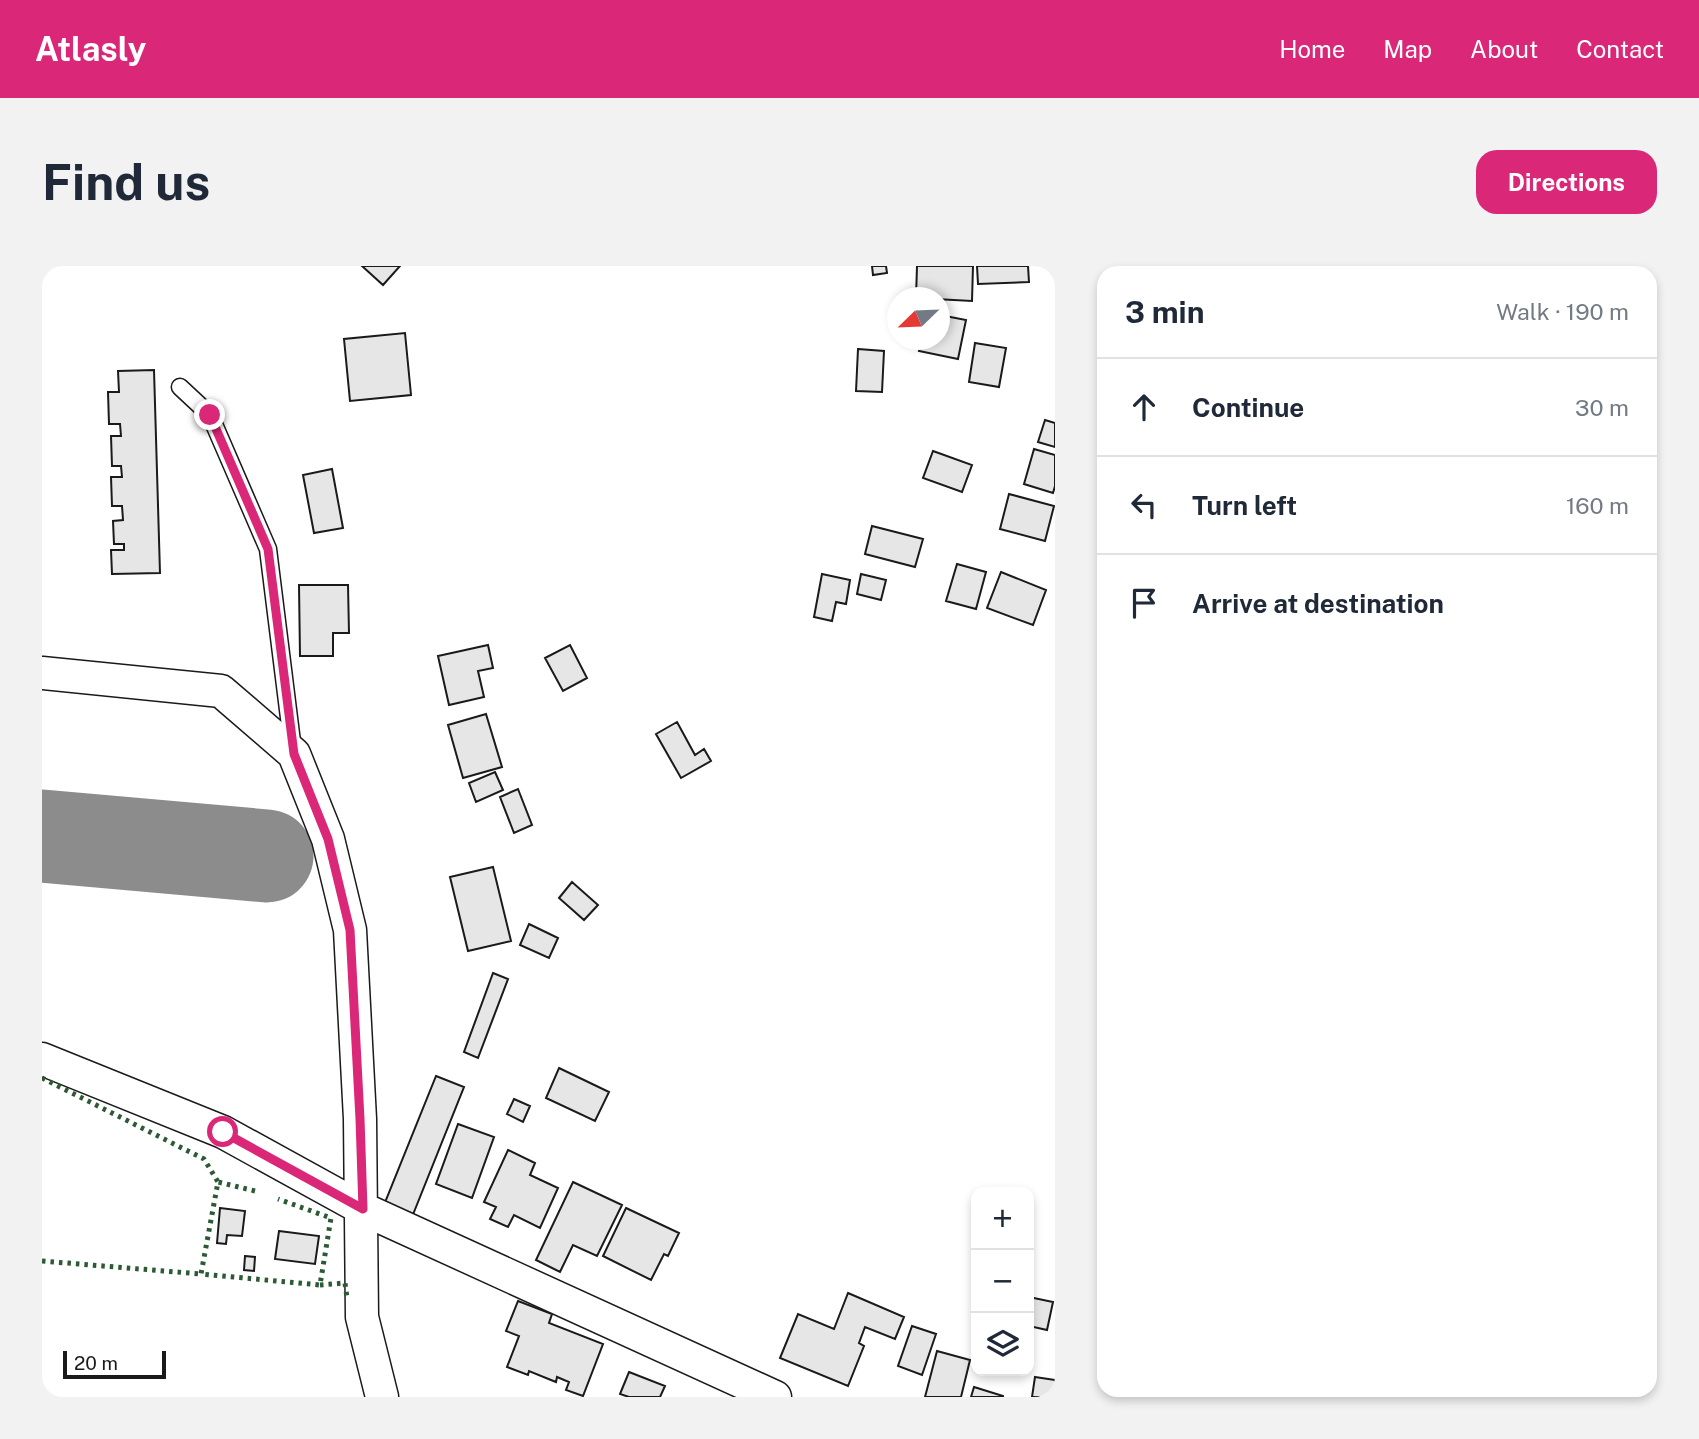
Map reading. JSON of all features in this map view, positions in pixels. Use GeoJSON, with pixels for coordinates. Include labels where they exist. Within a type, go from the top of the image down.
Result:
{"type":"FeatureCollection","features":[{"type":"Feature","properties":{"kind":"street"},"geometry":{"type":"LineString","coordinates":[[42,673],[221,691],[294,754],[328,839],[350,930],[363,1209],[362,1317],[382,1397]]}},
{"type":"Feature","properties":{"kind":"street"},"geometry":{"type":"LineString","coordinates":[[42,1059],[223,1132],[363,1209],[775,1397]]}},
{"type":"Feature","properties":{"kind":"lane"},"geometry":{"type":"LineString","coordinates":[[180,387],[210,415],[268,549],[294,754]]}},
{"type":"Feature","properties":{"kind":"building"},"geometry":{"type":"Polygon","coordinates":[[[362,266],[400,266],[383,285],[362,266]]]}},
{"type":"Feature","properties":{"kind":"building"},"geometry":{"type":"Polygon","coordinates":[[[872,266],[886,266],[887,273],[873,275],[872,266]]]}},
{"type":"Feature","properties":{"kind":"building"},"geometry":{"type":"Polygon","coordinates":[[[917,266],[973,266],[972,301],[950,300],[950,287],[916,287],[917,266]]]}},
{"type":"Feature","properties":{"kind":"building"},"geometry":{"type":"Polygon","coordinates":[[[977,266],[1028,266],[1029,282],[978,284],[977,266]]]}},
{"type":"Feature","properties":{"kind":"building"},"geometry":{"type":"Polygon","coordinates":[[[950,317],[966,320],[958,359],[919,351],[950,350],[950,317]]]}},
{"type":"Feature","properties":{"kind":"building"},"geometry":{"type":"Polygon","coordinates":[[[405,333],[411,395],[350,401],[344,339],[405,333]]]}},
{"type":"Feature","properties":{"kind":"building"},"geometry":{"type":"Polygon","coordinates":[[[975,343],[1006,348],[999,387],[969,382],[975,343]]]}},
{"type":"Feature","properties":{"kind":"building"},"geometry":{"type":"Polygon","coordinates":[[[858,349],[884,351],[882,392],[856,391],[858,349]]]}},
{"type":"Feature","properties":{"kind":"building"},"geometry":{"type":"Polygon","coordinates":[[[154,370],[160,573],[112,574],[111,550],[124,550],[124,544],[114,544],[113,521],[123,520],[122,506],[112,506],[111,477],[122,477],[121,466],[112,466],[111,436],[121,436],[120,424],[109,424],[108,392],[119,392],[118,371],[154,370]]]}},
{"type":"Feature","properties":{"kind":"building"},"geometry":{"type":"Polygon","coordinates":[[[1045,420],[1055,423],[1055,447],[1038,442],[1045,420]]]}},
{"type":"Feature","properties":{"kind":"building"},"geometry":{"type":"Polygon","coordinates":[[[1034,449],[1055,455],[1053,493],[1024,484],[1034,449]]]}},
{"type":"Feature","properties":{"kind":"building"},"geometry":{"type":"Polygon","coordinates":[[[933,451],[972,465],[962,492],[923,478],[933,451]]]}},
{"type":"Feature","properties":{"kind":"building"},"geometry":{"type":"Polygon","coordinates":[[[332,469],[343,528],[314,533],[303,475],[332,469]]]}},
{"type":"Feature","properties":{"kind":"building"},"geometry":{"type":"Polygon","coordinates":[[[1009,494],[1054,506],[1045,541],[1000,529],[1009,494]]]}},
{"type":"Feature","properties":{"kind":"building"},"geometry":{"type":"Polygon","coordinates":[[[872,526],[923,539],[915,567],[865,554],[872,526]]]}},
{"type":"Feature","properties":{"kind":"building"},"geometry":{"type":"Polygon","coordinates":[[[957,564],[986,572],[976,609],[946,601],[957,564]]]}},
{"type":"Feature","properties":{"kind":"building"},"geometry":{"type":"Polygon","coordinates":[[[1001,572],[1046,590],[1033,625],[987,608],[1001,572]]]}},
{"type":"Feature","properties":{"kind":"building"},"geometry":{"type":"Polygon","coordinates":[[[822,574],[850,580],[846,604],[836,602],[832,621],[814,617],[822,574]]]}},
{"type":"Feature","properties":{"kind":"building"},"geometry":{"type":"Polygon","coordinates":[[[861,574],[886,580],[881,600],[857,594],[861,574]]]}},
{"type":"Feature","properties":{"kind":"building"},"geometry":{"type":"Polygon","coordinates":[[[299,585],[348,585],[349,633],[333,633],[333,656],[300,656],[299,585]]]}},
{"type":"Feature","properties":{"kind":"building"},"geometry":{"type":"Polygon","coordinates":[[[488,645],[493,668],[478,671],[484,697],[449,705],[438,656],[488,645]]]}},
{"type":"Feature","properties":{"kind":"building"},"geometry":{"type":"Polygon","coordinates":[[[570,645],[587,678],[563,691],[545,658],[570,645]]]}},
{"type":"Feature","properties":{"kind":"building"},"geometry":{"type":"Polygon","coordinates":[[[486,714],[502,767],[463,778],[448,725],[486,714]]]}},
{"type":"Feature","properties":{"kind":"building"},"geometry":{"type":"Polygon","coordinates":[[[677,722],[695,755],[704,749],[711,761],[681,778],[656,734],[677,722]]]}},
{"type":"Feature","properties":{"kind":"building"},"geometry":{"type":"Polygon","coordinates":[[[495,772],[503,790],[476,802],[469,783],[495,772]]]}},
{"type":"Feature","properties":{"kind":"building"},"geometry":{"type":"Polygon","coordinates":[[[518,789],[532,825],[514,833],[500,797],[518,789]]]}},
{"type":"Feature","properties":{"kind":"building"},"geometry":{"type":"Polygon","coordinates":[[[493,867],[511,941],[468,951],[450,877],[493,867]]]}},
{"type":"Feature","properties":{"kind":"building"},"geometry":{"type":"Polygon","coordinates":[[[572,882],[598,905],[584,920],[559,898],[572,882]]]}},
{"type":"Feature","properties":{"kind":"building"},"geometry":{"type":"Polygon","coordinates":[[[529,924],[558,938],[549,958],[520,945],[529,924]]]}},
{"type":"Feature","properties":{"kind":"building"},"geometry":{"type":"Polygon","coordinates":[[[493,973],[508,979],[478,1058],[464,1052],[493,973]]]}},
{"type":"Feature","properties":{"kind":"building"},"geometry":{"type":"Polygon","coordinates":[[[559,1068],[609,1092],[595,1121],[546,1098],[559,1068]]]}},
{"type":"Feature","properties":{"kind":"building"},"geometry":{"type":"Polygon","coordinates":[[[436,1076],[464,1087],[412,1217],[384,1205],[436,1076]]]}},
{"type":"Feature","properties":{"kind":"building"},"geometry":{"type":"Polygon","coordinates":[[[514,1099],[530,1106],[523,1122],[507,1114],[514,1099]]]}},
{"type":"Feature","properties":{"kind":"building"},"geometry":{"type":"Polygon","coordinates":[[[458,1124],[494,1137],[472,1198],[436,1184],[458,1124]]]}},
{"type":"Feature","properties":{"kind":"building"},"geometry":{"type":"Polygon","coordinates":[[[508,1150],[535,1163],[530,1175],[558,1188],[540,1228],[514,1215],[508,1227],[490,1219],[496,1207],[484,1202],[508,1150]]]}},
{"type":"Feature","properties":{"kind":"building"},"geometry":{"type":"Polygon","coordinates":[[[573,1182],[622,1205],[597,1256],[573,1245],[560,1272],[536,1260],[573,1182]]]}},
{"type":"Feature","properties":{"kind":"building"},"geometry":{"type":"Polygon","coordinates":[[[220,1208],[245,1211],[242,1236],[227,1235],[226,1244],[217,1243],[220,1208]]]}},
{"type":"Feature","properties":{"kind":"building"},"geometry":{"type":"Polygon","coordinates":[[[626,1208],[679,1233],[668,1256],[664,1254],[651,1280],[603,1256],[626,1208]]]}},
{"type":"Feature","properties":{"kind":"building"},"geometry":{"type":"Polygon","coordinates":[[[279,1231],[319,1236],[315,1264],[275,1259],[279,1231]]]}},
{"type":"Feature","properties":{"kind":"building"},"geometry":{"type":"Polygon","coordinates":[[[245,1256],[255,1257],[254,1271],[244,1270],[245,1256]]]}},
{"type":"Feature","properties":{"kind":"building"},"geometry":{"type":"Polygon","coordinates":[[[848,1293],[904,1317],[895,1339],[865,1327],[859,1343],[864,1346],[848,1386],[780,1358],[798,1314],[834,1329],[848,1293]]]}},
{"type":"Feature","properties":{"kind":"building"},"geometry":{"type":"Polygon","coordinates":[[[1034,1298],[1053,1302],[1047,1330],[1034,1327],[1034,1298]]]}},
{"type":"Feature","properties":{"kind":"building"},"geometry":{"type":"Polygon","coordinates":[[[518,1301],[552,1314],[549,1323],[603,1344],[583,1396],[566,1390],[569,1382],[557,1377],[556,1382],[529,1371],[528,1375],[507,1367],[519,1336],[506,1331],[518,1301]]]}},
{"type":"Feature","properties":{"kind":"building"},"geometry":{"type":"Polygon","coordinates":[[[912,1326],[936,1334],[922,1375],[898,1366],[912,1326]]]}},
{"type":"Feature","properties":{"kind":"building"},"geometry":{"type":"Polygon","coordinates":[[[937,1351],[970,1360],[961,1397],[925,1397],[937,1351]]]}},
{"type":"Feature","properties":{"kind":"building"},"geometry":{"type":"Polygon","coordinates":[[[629,1372],[665,1386],[660,1397],[629,1397],[620,1394],[629,1372]]]}},
{"type":"Feature","properties":{"kind":"building"},"geometry":{"type":"Polygon","coordinates":[[[1035,1377],[1055,1380],[1055,1397],[1032,1397],[1035,1377]]]}},
{"type":"Feature","properties":{"kind":"building"},"geometry":{"type":"Polygon","coordinates":[[[974,1387],[1003,1396],[1003,1397],[971,1397],[974,1387]]]}},
{"type":"Feature","properties":{"kind":"taxiway"},"geometry":{"type":"LineString","coordinates":[[42,836],[267,856]]}},
{"type":"Feature","properties":{"kind":"hedge"},"geometry":{"type":"LineString","coordinates":[[42,1078],[204,1159],[218,1182]]}},
{"type":"Feature","properties":{"kind":"hedge"},"geometry":{"type":"LineString","coordinates":[[255,1191],[218,1182],[201,1274],[320,1285],[331,1218],[278,1199]]}},
{"type":"Feature","properties":{"kind":"hedge"},"geometry":{"type":"LineString","coordinates":[[42,1261],[201,1274]]}},
{"type":"Feature","properties":{"kind":"hedge"},"geometry":{"type":"LineString","coordinates":[[320,1285],[345,1283],[347,1298]]}},
{"type":"Feature","properties":{"kind":"route"},"geometry":{"type":"LineString","coordinates":[[210,415],[268,549],[294,754],[328,839],[350,930],[363,1209],[223,1132]]}}]}
